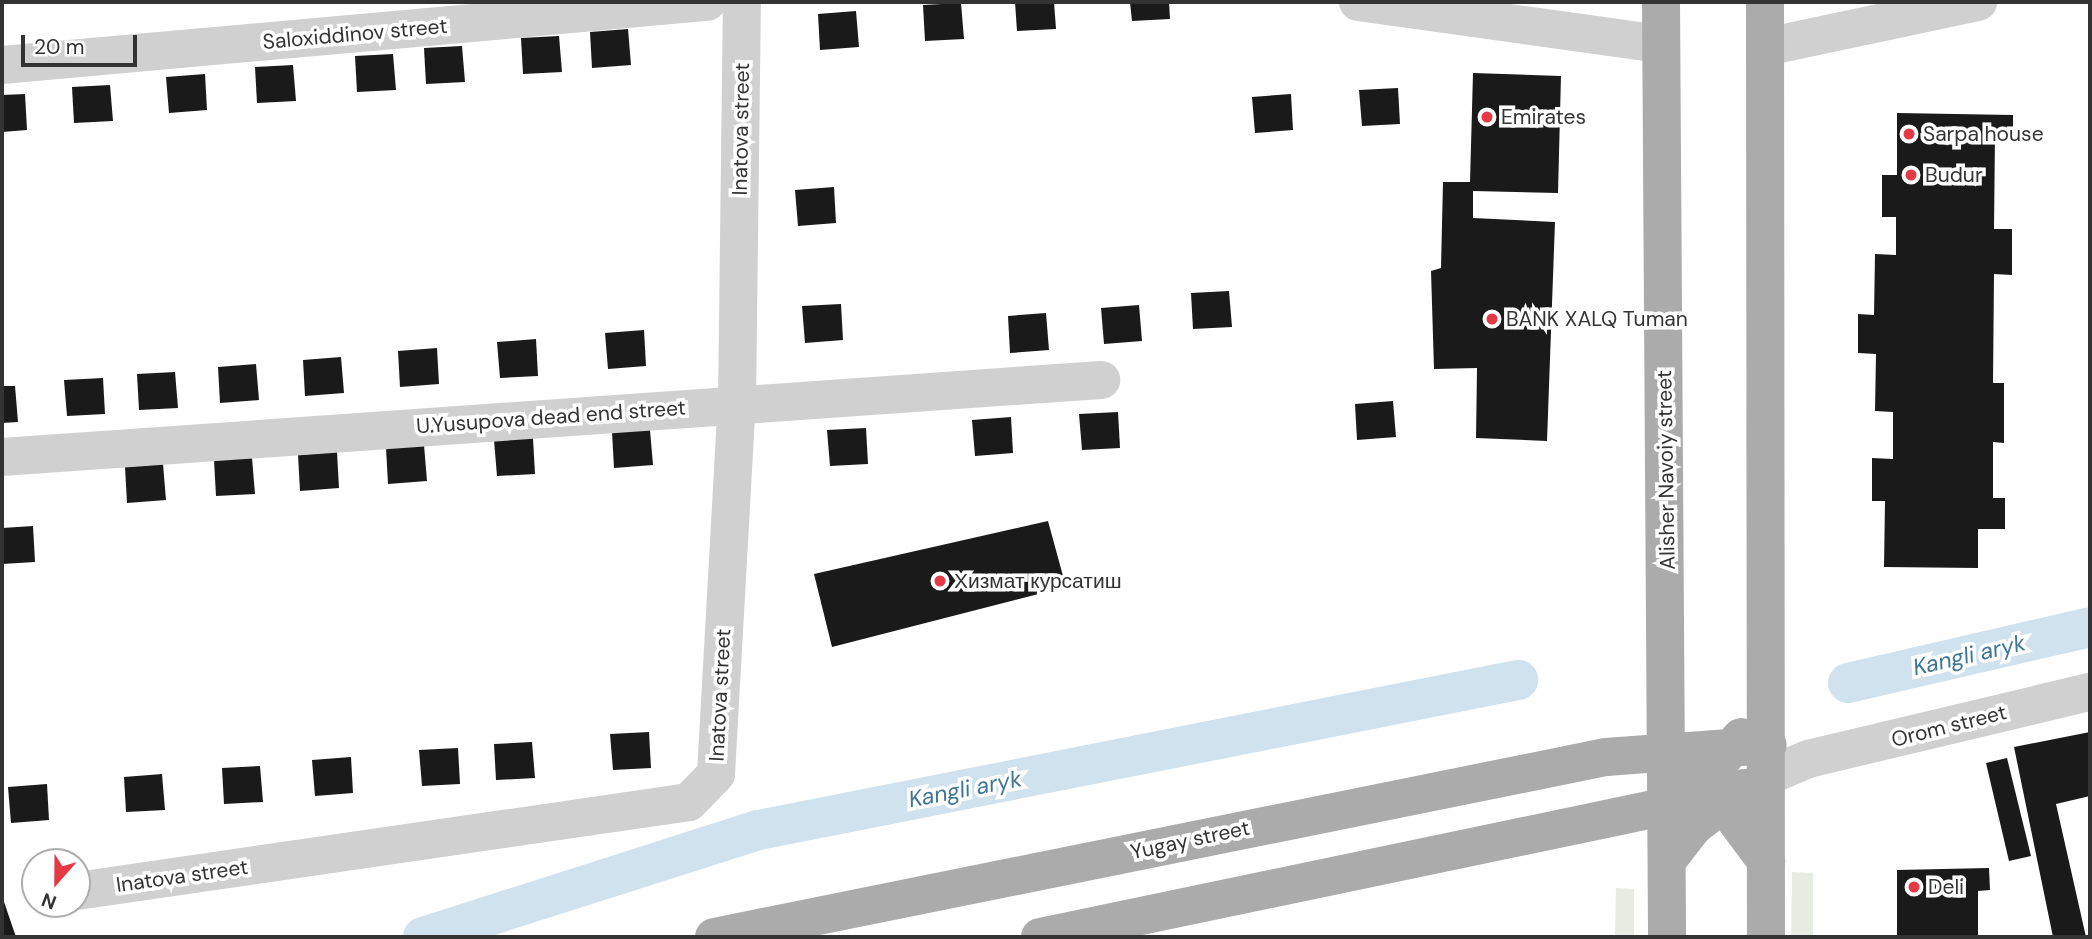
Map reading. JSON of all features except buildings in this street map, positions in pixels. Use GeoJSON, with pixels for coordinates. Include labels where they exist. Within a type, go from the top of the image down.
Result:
{"type":"FeatureCollection","features":[{"type":"Feature","properties":{"kind":"main road","name":"Alisher Navoiy street"},"geometry":{"type":"LineString","coordinates":[[1661,2],[1685,783],[1667,861],[1667,937]]}},
{"type":"Feature","properties":{"kind":"main road"},"geometry":{"type":"LineString","coordinates":[[1765,2],[1767,697],[1756,756],[1766,861],[1766,937]]}},
{"type":"Feature","properties":{"kind":"main road","name":"Yugay street"},"geometry":{"type":"LineString","coordinates":[[714,937],[1614,756],[1685,783]]}},
{"type":"Feature","properties":{"kind":"main road"},"geometry":{"type":"LineString","coordinates":[[1040,937],[1614,815],[1685,783],[1756,756]]}},
{"type":"Feature","properties":{"kind":"main road"},"geometry":{"type":"LineString","coordinates":[[1685,783],[1756,756]]}},
{"type":"Feature","properties":{"kind":"main road"},"geometry":{"type":"LineString","coordinates":[[1667,861],[1685,783]]}},
{"type":"Feature","properties":{"kind":"main road"},"geometry":{"type":"LineString","coordinates":[[1685,783],[1766,861]]}},
{"type":"Feature","properties":{"kind":"main road"},"geometry":{"type":"LineString","coordinates":[[1614,815],[1650,828],[1667,861]]}},
{"type":"Feature","properties":{"kind":"street","name":"Saloxiddinov street"},"geometry":{"type":"LineString","coordinates":[[2,65],[708,2]]}},
{"type":"Feature","properties":{"kind":"street","name":"Inatova street"},"geometry":{"type":"LineString","coordinates":[[91,889],[689,802],[716,774],[737,404],[743,2]]}},
{"type":"Feature","properties":{"kind":"street"},"geometry":{"type":"LineString","coordinates":[[1766,47],[1978,2]]}},
{"type":"Feature","properties":{"kind":"street"},"geometry":{"type":"LineString","coordinates":[[1379,4],[1661,44]]}},
{"type":"Feature","properties":{"kind":"street","name":"U.Yusupova dead end street"},"geometry":{"type":"LineString","coordinates":[[2,457],[1101,380]]}},
{"type":"Feature","properties":{"kind":"street","name":"Orom street"},"geometry":{"type":"LineString","coordinates":[[1756,756],[1808,759],[2090,692]]}},
{"type":"Feature","properties":{"kind":"shaded area"},"geometry":{"type":"Polygon","coordinates":[[[1792,872],[1813,873],[1813,937],[1791,937],[1792,872]]]}},
{"type":"Feature","properties":{"kind":"shaded area"},"geometry":{"type":"Polygon","coordinates":[[[1616,888],[1634,889],[1634,937],[1615,937],[1616,888]]]}},
{"type":"Feature","properties":{"kind":"waterway","name":"Kangli aryk"},"geometry":{"type":"LineString","coordinates":[[1848,683],[2090,627]]}},
{"type":"Feature","properties":{"kind":"waterway","name":"Kangli aryk"},"geometry":{"type":"LineString","coordinates":[[423,937],[759,830],[1518,680]]}},
{"type":"Feature","properties":{"kind":"place","name":"Emirates"},"geometry":{"type":"Point","coordinates":[1487,117]}},
{"type":"Feature","properties":{"kind":"place","name":"Sarpa house"},"geometry":{"type":"Point","coordinates":[1909,134]}},
{"type":"Feature","properties":{"kind":"place","name":"Budur"},"geometry":{"type":"Point","coordinates":[1911,175]}},
{"type":"Feature","properties":{"kind":"place","name":"BANK XALQ Tuman"},"geometry":{"type":"Point","coordinates":[1492,319]}},
{"type":"Feature","properties":{"kind":"place","name":"Хизмат курсатиш"},"geometry":{"type":"Point","coordinates":[940,581]}},
{"type":"Feature","properties":{"kind":"place","name":"Deli"},"geometry":{"type":"Point","coordinates":[1914,887]}}]}
